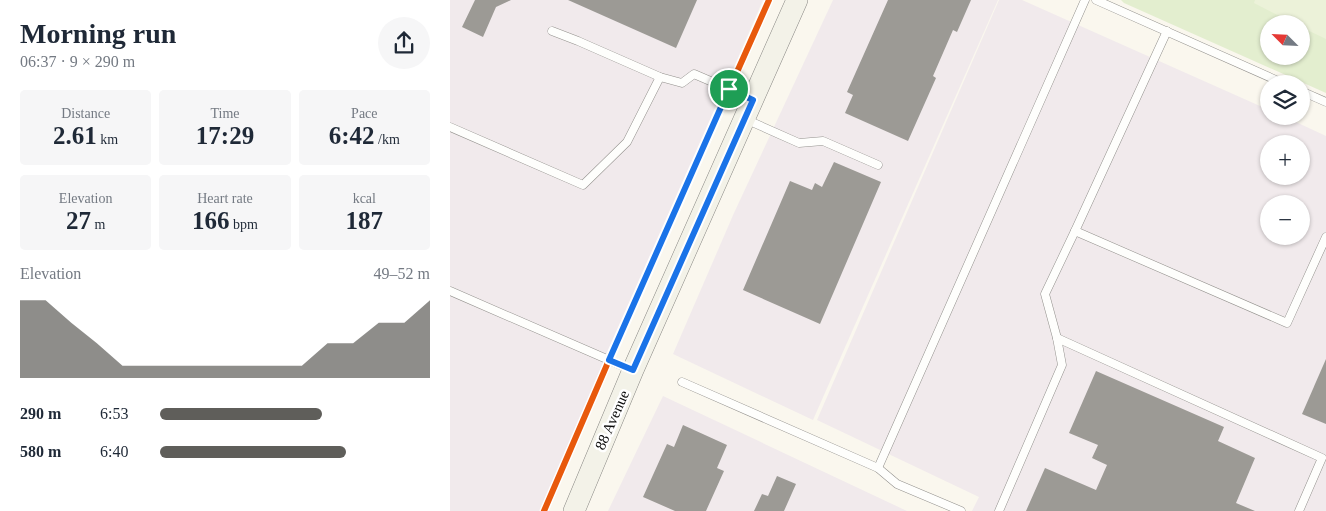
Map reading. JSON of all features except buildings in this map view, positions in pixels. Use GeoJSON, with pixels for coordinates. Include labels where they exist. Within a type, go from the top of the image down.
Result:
{"type":"FeatureCollection","features":[{"type":"Feature","properties":{"kind":"main road","name":"88 Avenue"},"geometry":{"type":"LineString","coordinates":[[574,511],[633,370],[797,0]]}},
{"type":"Feature","properties":{"kind":"lane"},"geometry":{"type":"LineString","coordinates":[[878,468],[1085,0]]}},
{"type":"Feature","properties":{"kind":"lane"},"geometry":{"type":"LineString","coordinates":[[1096,0],[1265,75]]}},
{"type":"Feature","properties":{"kind":"lane"},"geometry":{"type":"LineString","coordinates":[[999,511],[1062,365],[1045,294],[1167,31]]}},
{"type":"Feature","properties":{"kind":"lane"},"geometry":{"type":"LineString","coordinates":[[552,32],[578,41],[660,77],[682,83],[694,74],[799,143],[823,141],[878,166]]}},
{"type":"Feature","properties":{"kind":"lane"},"geometry":{"type":"LineString","coordinates":[[450,127],[583,185],[626,142],[660,77]]}},
{"type":"Feature","properties":{"kind":"lane"},"geometry":{"type":"LineString","coordinates":[[1310,95],[1326,102]]}},
{"type":"Feature","properties":{"kind":"lane"},"geometry":{"type":"LineString","coordinates":[[1075,231],[1288,323],[1326,237]]}},
{"type":"Feature","properties":{"kind":"lane"},"geometry":{"type":"LineString","coordinates":[[450,292],[633,370]]}},
{"type":"Feature","properties":{"kind":"lane"},"geometry":{"type":"LineString","coordinates":[[1057,338],[1322,458],[1299,511]]}},
{"type":"Feature","properties":{"kind":"lane"},"geometry":{"type":"LineString","coordinates":[[682,382],[878,468],[897,484],[961,511]]}},
{"type":"Feature","properties":{"kind":"shaded area"},"geometry":{"type":"Polygon","coordinates":[[[450,0],[763,0],[542,511],[450,511],[450,0]]]}},
{"type":"Feature","properties":{"kind":"shaded area"},"geometry":{"type":"Polygon","coordinates":[[[833,0],[998,0],[813,420],[673,354],[734,213],[833,0]]]}},
{"type":"Feature","properties":{"kind":"shaded area"},"geometry":{"type":"Polygon","coordinates":[[[999,0],[1022,0],[1260,106],[1260,125],[1302,125],[1326,136],[1326,511],[972,511],[979,497],[817,420],[999,0]]]}},
{"type":"Feature","properties":{"kind":"shaded area"},"geometry":{"type":"Polygon","coordinates":[[[663,396],[907,511],[608,511],[663,396]]]}},
{"type":"Feature","properties":{"kind":"green space"},"geometry":{"type":"Polygon","coordinates":[[[1121,0],[1326,0],[1326,93],[1310,86],[1310,75],[1286,75],[1263,65],[1310,65],[1310,15],[1260,15],[1260,64],[1121,0]]]}},
{"type":"Feature","properties":{"kind":"green space"},"geometry":{"type":"Polygon","coordinates":[[[1255,0],[1326,0],[1326,39],[1310,31],[1310,15],[1277,15],[1254,3],[1255,0]]]}},
{"type":"Feature","properties":{"kind":"cycle path"},"geometry":{"type":"LineString","coordinates":[[544,511],[769,0]]}},
{"type":"Feature","properties":{"kind":"route"},"geometry":{"type":"LineString","coordinates":[[729,89],[753,100],[633,370],[609,360],[729,89]]}}]}
